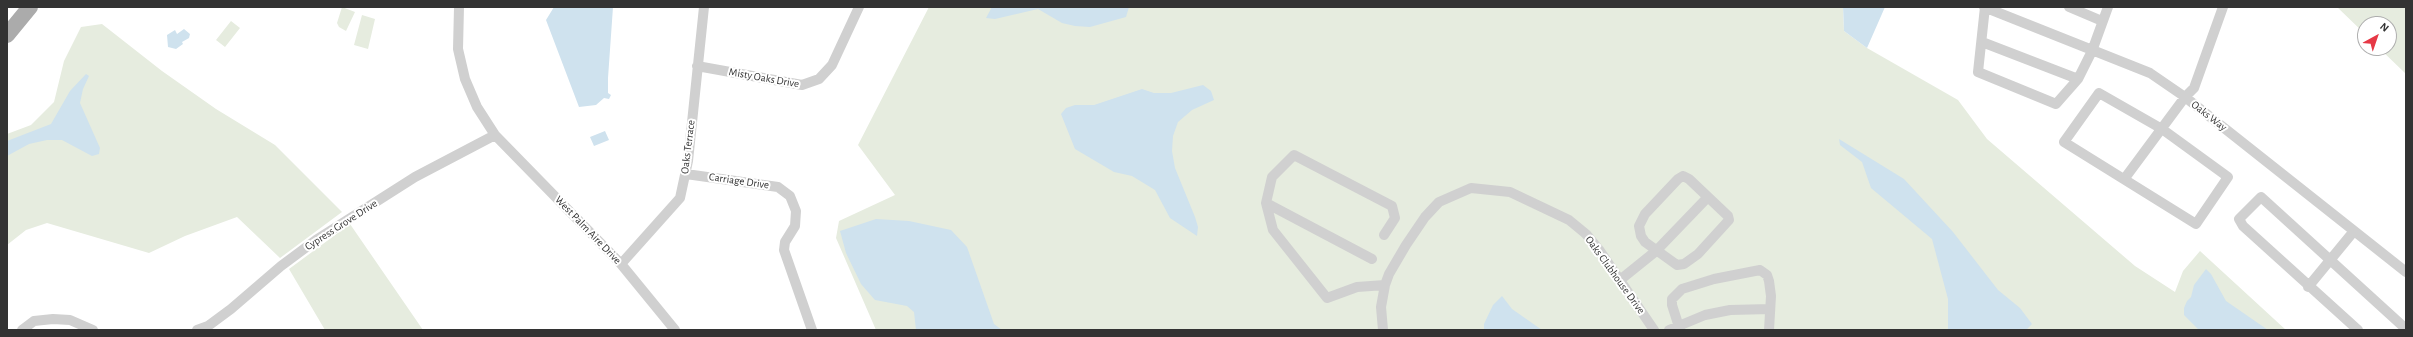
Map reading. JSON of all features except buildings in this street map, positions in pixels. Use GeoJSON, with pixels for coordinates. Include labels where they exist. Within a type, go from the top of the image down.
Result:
{"type":"FeatureCollection","features":[{"type":"Feature","properties":{"kind":"main road"},"geometry":{"type":"LineString","coordinates":[[7,35],[30,7]]}},
{"type":"Feature","properties":{"kind":"street","name":"West Palm Aire Drive"},"geometry":{"type":"LineString","coordinates":[[459,7],[458,48],[465,79],[476,107],[495,135],[621,264],[675,330]]}},
{"type":"Feature","properties":{"kind":"street","name":"Oaks Terrace"},"geometry":{"type":"LineString","coordinates":[[621,264],[680,198],[686,174],[704,7]]}},
{"type":"Feature","properties":{"kind":"street","name":"Misty Oaks Drive"},"geometry":{"type":"LineString","coordinates":[[697,66],[802,85],[819,79],[832,65],[859,7]]}},
{"type":"Feature","properties":{"kind":"street"},"geometry":{"type":"LineString","coordinates":[[1985,7],[1978,72],[2056,104],[2078,79],[2092,51],[2108,7]]}},
{"type":"Feature","properties":{"kind":"street","name":"Oaks Way"},"geometry":{"type":"LineString","coordinates":[[1985,7],[2092,51],[2125,61],[2150,72],[2185,97],[2406,272]]}},
{"type":"Feature","properties":{"kind":"street"},"geometry":{"type":"LineString","coordinates":[[2069,7],[2102,20]]}},
{"type":"Feature","properties":{"kind":"street"},"geometry":{"type":"LineString","coordinates":[[2125,178],[2185,97],[2194,88],[2196,76],[2223,7]]}},
{"type":"Feature","properties":{"kind":"street"},"geometry":{"type":"LineString","coordinates":[[1982,42],[2078,79]]}},
{"type":"Feature","properties":{"kind":"street"},"geometry":{"type":"LineString","coordinates":[[2099,93],[2162,129],[2228,178],[2196,224],[2125,178],[2064,142],[2099,93]]}},
{"type":"Feature","properties":{"kind":"street","name":"Cypress Grove Drive"},"geometry":{"type":"LineString","coordinates":[[197,330],[208,326],[231,309],[281,266],[316,240],[415,177],[495,135]]}},
{"type":"Feature","properties":{"kind":"street"},"geometry":{"type":"LineString","coordinates":[[1384,235],[1395,218],[1392,206],[1294,155],[1272,177],[1266,203],[1273,230],[1327,298],[1356,286],[1385,285]]}},
{"type":"Feature","properties":{"kind":"street","name":"Carriage Drive"},"geometry":{"type":"LineString","coordinates":[[686,174],[778,187],[790,196],[796,211],[795,226],[786,242],[784,250],[812,330]]}},
{"type":"Feature","properties":{"kind":"street"},"geometry":{"type":"LineString","coordinates":[[1683,176],[1689,179],[1707,198],[1728,216],[1729,220],[1698,254],[1684,264],[1677,265],[1656,251],[1642,236],[1639,226],[1641,220],[1678,179],[1683,176]]}},
{"type":"Feature","properties":{"kind":"street","name":"Oaks Clubhouse Drive"},"geometry":{"type":"LineString","coordinates":[[1383,330],[1381,307],[1388,274],[1425,217],[1439,202],[1471,188],[1510,192],[1569,220],[1586,234],[1654,330]]}},
{"type":"Feature","properties":{"kind":"street"},"geometry":{"type":"LineString","coordinates":[[2358,330],[2308,287],[2243,226],[2239,219],[2261,197],[2406,328]]}},
{"type":"Feature","properties":{"kind":"street"},"geometry":{"type":"LineString","coordinates":[[1620,280],[1656,251],[1707,198]]}},
{"type":"Feature","properties":{"kind":"street"},"geometry":{"type":"LineString","coordinates":[[1266,203],[1372,259]]}},
{"type":"Feature","properties":{"kind":"street"},"geometry":{"type":"LineString","coordinates":[[2308,287],[2331,261],[2354,231]]}},
{"type":"Feature","properties":{"kind":"street"},"geometry":{"type":"LineString","coordinates":[[1680,328],[1673,311],[1672,299],[1682,289],[1754,270],[1763,271],[1769,281],[1771,296],[1769,330]]}},
{"type":"Feature","properties":{"kind":"street"},"geometry":{"type":"LineString","coordinates":[[1669,330],[1680,328],[1706,315],[1730,310],[1770,310]]}},
{"type":"Feature","properties":{"kind":"street"},"geometry":{"type":"LineString","coordinates":[[22,330],[34,321],[53,319],[70,320],[93,330]]}},
{"type":"Feature","properties":{"kind":"shaded area"},"geometry":{"type":"Polygon","coordinates":[[[342,7],[355,12],[346,31],[339,27],[337,23],[342,7]]]}},
{"type":"Feature","properties":{"kind":"shaded area"},"geometry":{"type":"Polygon","coordinates":[[[929,7],[1843,7],[1844,31],[1867,48],[1958,100],[1987,139],[2135,266],[2175,292],[2183,271],[2200,251],[2286,330],[876,330],[836,238],[839,221],[895,195],[858,145],[929,7]]]}},
{"type":"Feature","properties":{"kind":"shaded area"},"geometry":{"type":"Polygon","coordinates":[[[2337,7],[2406,7],[2406,74],[2387,56],[2397,56],[2397,16],[2357,16],[2357,26],[2337,7]]]}},
{"type":"Feature","properties":{"kind":"shaded area"},"geometry":{"type":"Polygon","coordinates":[[[362,15],[375,19],[368,49],[354,45],[362,15]]]}},
{"type":"Feature","properties":{"kind":"shaded area"},"geometry":{"type":"Polygon","coordinates":[[[231,21],[240,28],[225,47],[216,40],[231,21]]]}},
{"type":"Feature","properties":{"kind":"shaded area"},"geometry":{"type":"Polygon","coordinates":[[[102,24],[162,71],[216,109],[275,145],[342,212],[280,258],[237,217],[185,236],[149,253],[47,223],[26,230],[7,245],[7,134],[31,125],[54,102],[64,61],[81,27],[102,24]]]}},
{"type":"Feature","properties":{"kind":"shaded area"},"geometry":{"type":"Polygon","coordinates":[[[350,224],[423,330],[325,330],[289,269],[350,224]]]}},
{"type":"Feature","properties":{"kind":"water"},"geometry":{"type":"Polygon","coordinates":[[[554,7],[613,7],[608,78],[608,93],[611,95],[609,99],[604,98],[596,105],[579,107],[546,20],[554,7]]]}},
{"type":"Feature","properties":{"kind":"water"},"geometry":{"type":"Polygon","coordinates":[[[992,7],[1129,7],[1126,17],[1090,27],[1062,23],[1038,9],[995,19],[986,18],[992,7]]]}},
{"type":"Feature","properties":{"kind":"water"},"geometry":{"type":"Polygon","coordinates":[[[1843,7],[1885,7],[1867,48],[1844,31],[1843,7]]]}},
{"type":"Feature","properties":{"kind":"water"},"geometry":{"type":"Polygon","coordinates":[[[184,29],[190,34],[189,38],[182,42],[183,44],[176,49],[168,47],[167,35],[175,30],[177,34],[184,29]]]}},
{"type":"Feature","properties":{"kind":"water"},"geometry":{"type":"Polygon","coordinates":[[[86,74],[89,76],[83,89],[80,103],[100,148],[99,154],[92,156],[62,140],[47,140],[29,144],[7,156],[7,141],[51,124],[70,91],[86,74]]]}},
{"type":"Feature","properties":{"kind":"water"},"geometry":{"type":"Polygon","coordinates":[[[1203,85],[1211,91],[1214,100],[1192,110],[1178,122],[1173,136],[1172,151],[1175,168],[1198,227],[1197,236],[1170,218],[1155,190],[1132,176],[1114,172],[1075,149],[1061,114],[1066,108],[1075,105],[1094,105],[1142,89],[1154,93],[1171,93],[1203,85]]]}},
{"type":"Feature","properties":{"kind":"water"},"geometry":{"type":"Polygon","coordinates":[[[605,131],[609,140],[594,146],[590,137],[605,131]]]}},
{"type":"Feature","properties":{"kind":"water"},"geometry":{"type":"Polygon","coordinates":[[[1839,139],[1904,179],[1953,232],[1998,290],[2020,308],[2032,324],[2026,330],[1948,330],[1948,299],[1932,239],[1871,188],[1862,162],[1840,145],[1839,139]]]}},
{"type":"Feature","properties":{"kind":"water"},"geometry":{"type":"Polygon","coordinates":[[[876,219],[909,221],[951,230],[967,247],[994,324],[1002,330],[916,330],[914,312],[907,306],[875,300],[861,284],[846,253],[840,231],[876,219]]]}},
{"type":"Feature","properties":{"kind":"water"},"geometry":{"type":"Polygon","coordinates":[[[2206,269],[2211,274],[2226,301],[2268,330],[2199,330],[2184,315],[2184,308],[2187,301],[2191,297],[2194,285],[2206,269]]]}},
{"type":"Feature","properties":{"kind":"water"},"geometry":{"type":"Polygon","coordinates":[[[1502,296],[1512,309],[1542,330],[1484,330],[1484,324],[1493,305],[1502,296]]]}}]}
